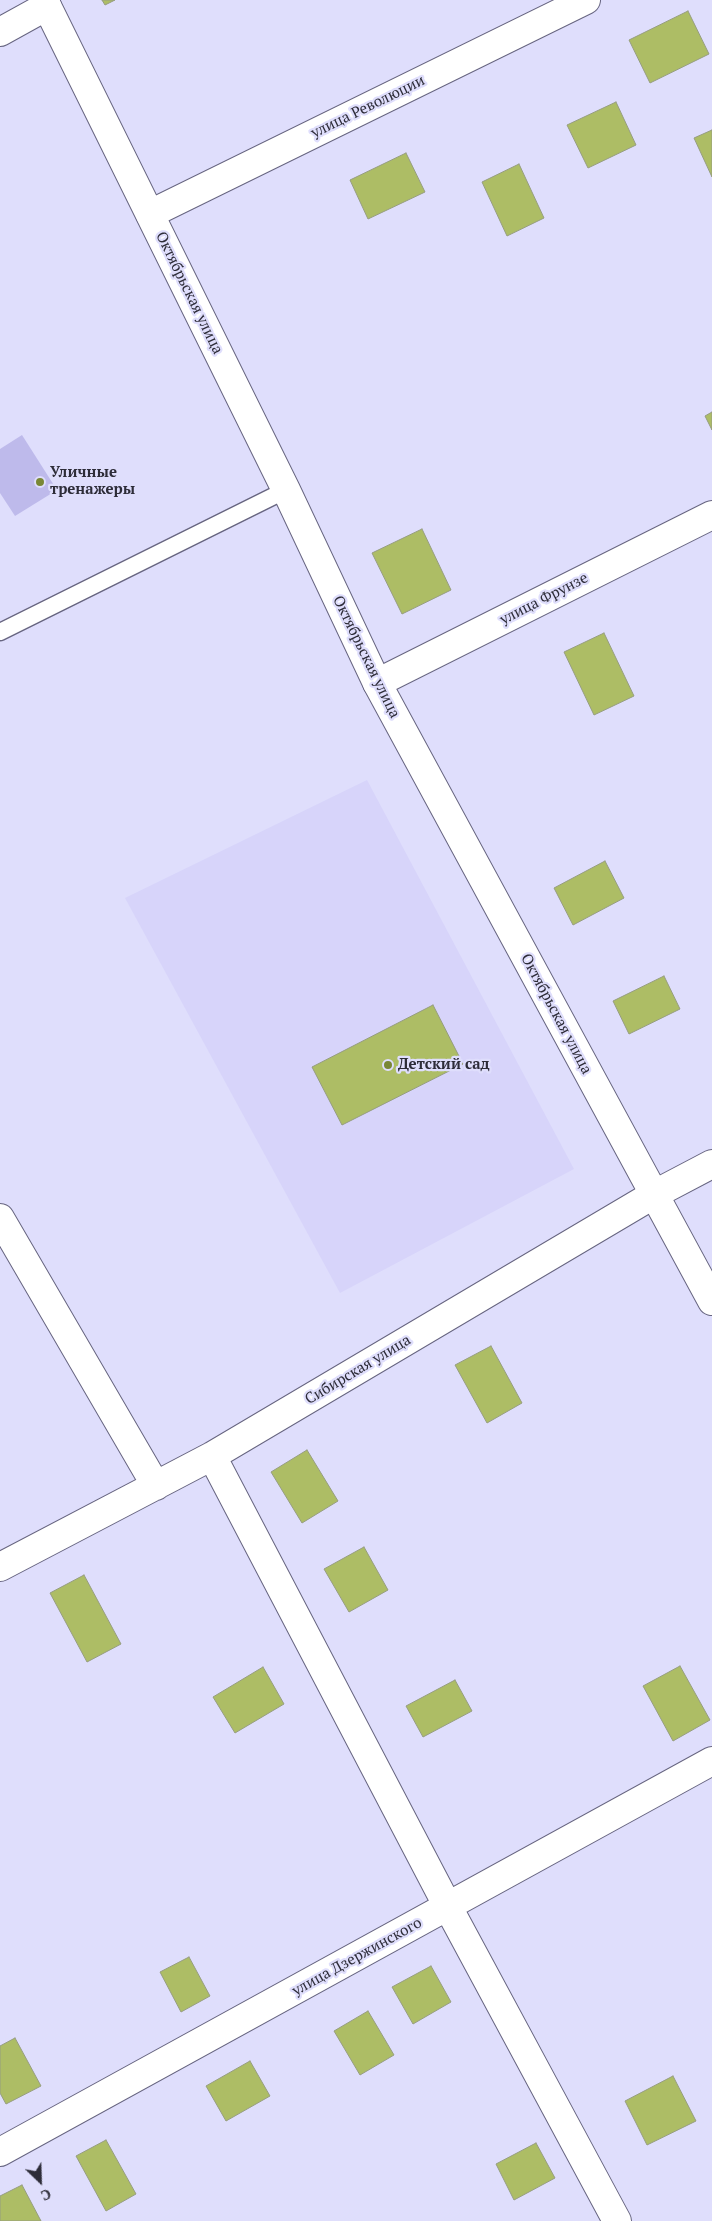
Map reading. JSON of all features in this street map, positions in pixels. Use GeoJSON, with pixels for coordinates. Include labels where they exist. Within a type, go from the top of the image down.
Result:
{"type":"FeatureCollection","features":[{"type":"Feature","properties":{"kind":"street","name":"улица Революции"},"geometry":{"type":"LineString","coordinates":[[150,214],[586,0]]}},
{"type":"Feature","properties":{"kind":"street","name":"Октябрьская улица"},"geometry":{"type":"LineString","coordinates":[[46,3],[286,490],[377,683],[653,1196],[712,1301]]}},
{"type":"Feature","properties":{"kind":"street"},"geometry":{"type":"LineString","coordinates":[[0,32],[46,3]]}},
{"type":"Feature","properties":{"kind":"street","name":"улица Фрунзе"},"geometry":{"type":"LineString","coordinates":[[377,683],[712,515]]}},
{"type":"Feature","properties":{"kind":"street","name":"Сибирская улица"},"geometry":{"type":"LineString","coordinates":[[0,1567],[212,1456],[653,1196],[712,1164]]}},
{"type":"Feature","properties":{"kind":"street"},"geometry":{"type":"LineString","coordinates":[[0,1218],[156,1486]]}},
{"type":"Feature","properties":{"kind":"street"},"geometry":{"type":"LineString","coordinates":[[212,1456],[448,1907],[617,2221]]}},
{"type":"Feature","properties":{"kind":"street","name":"улица Дзержинского"},"geometry":{"type":"LineString","coordinates":[[0,2152],[712,1761]]}},
{"type":"Feature","properties":{"kind":"lane"},"geometry":{"type":"LineString","coordinates":[[0,632],[286,490]]}},
{"type":"Feature","properties":{"kind":"shaded area"},"geometry":{"type":"Polygon","coordinates":[[[22,435],[57,490],[15,516],[0,493],[0,449],[22,435]]]}},
{"type":"Feature","properties":{"kind":"shaded area"},"geometry":{"type":"Polygon","coordinates":[[[367,780],[574,1169],[340,1293],[125,898],[367,780]]]}},
{"type":"Feature","properties":{"kind":"building"},"geometry":{"type":"Polygon","coordinates":[[[102,0],[115,0],[105,5],[102,0]]]}},
{"type":"Feature","properties":{"kind":"building"},"geometry":{"type":"Polygon","coordinates":[[[688,11],[709,54],[650,83],[629,40],[688,11]]]}},
{"type":"Feature","properties":{"kind":"building"},"geometry":{"type":"Polygon","coordinates":[[[616,102],[636,145],[588,168],[567,125],[616,102]]]}},
{"type":"Feature","properties":{"kind":"building"},"geometry":{"type":"Polygon","coordinates":[[[712,130],[712,177],[694,138],[712,130]]]}},
{"type":"Feature","properties":{"kind":"building"},"geometry":{"type":"Polygon","coordinates":[[[406,153],[425,192],[368,219],[350,180],[406,153]]]}},
{"type":"Feature","properties":{"kind":"building"},"geometry":{"type":"Polygon","coordinates":[[[519,164],[544,218],[507,236],[482,182],[519,164]]]}},
{"type":"Feature","properties":{"kind":"building"},"geometry":{"type":"Polygon","coordinates":[[[712,412],[712,430],[705,416],[712,412]]]}},
{"type":"Feature","properties":{"kind":"building"},"geometry":{"type":"Polygon","coordinates":[[[422,529],[451,590],[402,614],[372,553],[422,529]]]}},
{"type":"Feature","properties":{"kind":"building"},"geometry":{"type":"Polygon","coordinates":[[[604,633],[634,696],[594,715],[564,652],[604,633]]]}},
{"type":"Feature","properties":{"kind":"building"},"geometry":{"type":"Polygon","coordinates":[[[605,861],[624,898],[573,925],[554,888],[605,861]]]}},
{"type":"Feature","properties":{"kind":"building"},"geometry":{"type":"Polygon","coordinates":[[[664,976],[680,1009],[629,1034],[613,1001],[664,976]]]}},
{"type":"Feature","properties":{"kind":"building","name":"Детский сад"},"geometry":{"type":"Polygon","coordinates":[[[433,1005],[463,1064],[342,1125],[312,1067],[433,1005]]]}},
{"type":"Feature","properties":{"kind":"building"},"geometry":{"type":"Polygon","coordinates":[[[491,1346],[522,1403],[487,1423],[455,1365],[491,1346]]]}},
{"type":"Feature","properties":{"kind":"building"},"geometry":{"type":"Polygon","coordinates":[[[307,1450],[338,1501],[302,1523],[271,1472],[307,1450]]]}},
{"type":"Feature","properties":{"kind":"building"},"geometry":{"type":"Polygon","coordinates":[[[364,1547],[388,1590],[349,1612],[324,1569],[364,1547]]]}},
{"type":"Feature","properties":{"kind":"building"},"geometry":{"type":"Polygon","coordinates":[[[84,1575],[121,1644],[87,1662],[50,1593],[84,1575]]]}},
{"type":"Feature","properties":{"kind":"building"},"geometry":{"type":"Polygon","coordinates":[[[680,1666],[710,1720],[673,1741],[643,1686],[680,1666]]]}},
{"type":"Feature","properties":{"kind":"building"},"geometry":{"type":"Polygon","coordinates":[[[263,1667],[284,1704],[235,1733],[213,1697],[263,1667]]]}},
{"type":"Feature","properties":{"kind":"building"},"geometry":{"type":"Polygon","coordinates":[[[455,1680],[472,1711],[423,1737],[406,1706],[455,1680]]]}},
{"type":"Feature","properties":{"kind":"building"},"geometry":{"type":"Polygon","coordinates":[[[189,1957],[210,1996],[181,2012],[160,1972],[189,1957]]]}},
{"type":"Feature","properties":{"kind":"building"},"geometry":{"type":"Polygon","coordinates":[[[431,1966],[451,2002],[413,2024],[392,1987],[431,1966]]]}},
{"type":"Feature","properties":{"kind":"building"},"geometry":{"type":"Polygon","coordinates":[[[368,2011],[394,2055],[360,2075],[334,2031],[368,2011]]]}},
{"type":"Feature","properties":{"kind":"building"},"geometry":{"type":"Polygon","coordinates":[[[15,2038],[41,2086],[6,2104],[0,2093],[0,2046],[15,2038]]]}},
{"type":"Feature","properties":{"kind":"building"},"geometry":{"type":"Polygon","coordinates":[[[250,2061],[270,2096],[226,2121],[206,2086],[250,2061]]]}},
{"type":"Feature","properties":{"kind":"building"},"geometry":{"type":"Polygon","coordinates":[[[673,2076],[696,2121],[647,2145],[625,2101],[673,2076]]]}},
{"type":"Feature","properties":{"kind":"building"},"geometry":{"type":"Polygon","coordinates":[[[106,2140],[136,2194],[106,2211],[76,2156],[106,2140]]]}},
{"type":"Feature","properties":{"kind":"building"},"geometry":{"type":"Polygon","coordinates":[[[536,2143],[555,2178],[514,2200],[496,2164],[536,2143]]]}},
{"type":"Feature","properties":{"kind":"building"},"geometry":{"type":"Polygon","coordinates":[[[22,2185],[41,2221],[0,2221],[0,2196],[22,2185]]]}},
{"type":"Feature","properties":{"kind":"place","name":"Уличные тренажеры"},"geometry":{"type":"Point","coordinates":[40,482]}},
{"type":"Feature","properties":{"kind":"place","name":"Детский сад"},"geometry":{"type":"Point","coordinates":[388,1065]}}]}
